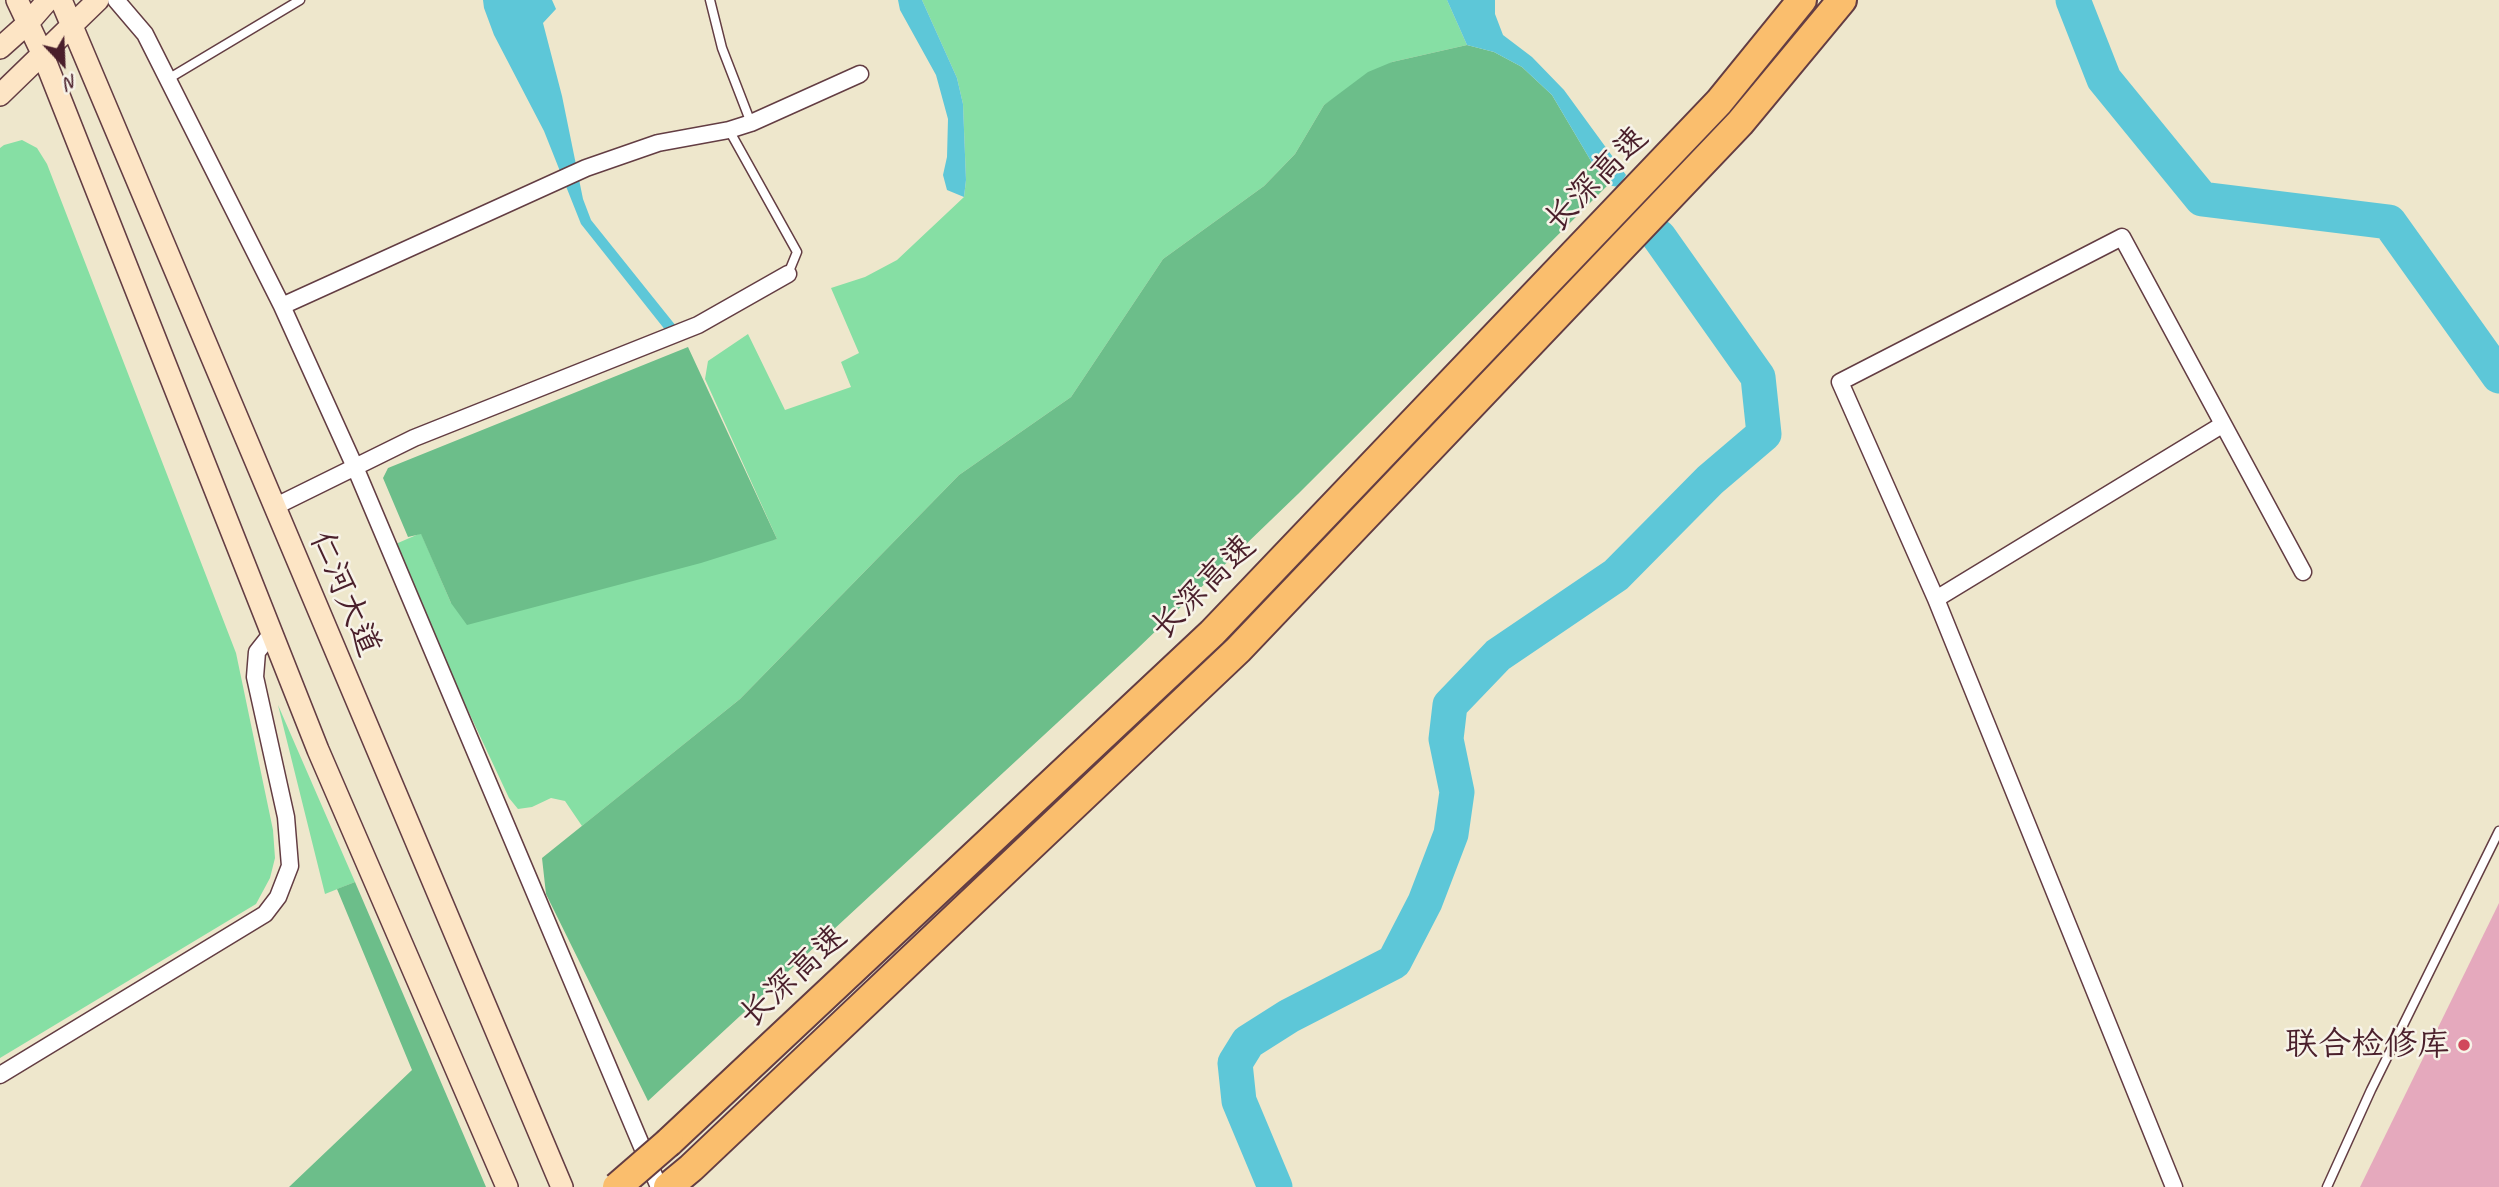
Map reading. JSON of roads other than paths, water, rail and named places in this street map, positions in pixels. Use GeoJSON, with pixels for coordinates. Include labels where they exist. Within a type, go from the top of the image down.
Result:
{"type":"FeatureCollection","features":[{"type":"Feature","properties":{"kind":"highway","name":"长深高速"},"geometry":{"type":"LineString","coordinates":[[617,1187],[669,1142],[1212,633],[1719,103],[1802,0]]}},
{"type":"Feature","properties":{"kind":"highway","name":"长深高速"},"geometry":{"type":"LineString","coordinates":[[668,1187],[1238,650],[1740,124],[1842,0]]}},
{"type":"Feature","properties":{"kind":"main road"},"geometry":{"type":"LineString","coordinates":[[17,0],[43,55],[318,750],[508,1187]]}},
{"type":"Feature","properties":{"kind":"main road"},"geometry":{"type":"LineString","coordinates":[[0,48],[28,23],[48,0]]}},
{"type":"Feature","properties":{"kind":"main road","name":"仁河大道"},"geometry":{"type":"LineString","coordinates":[[61,0],[562,1187]]}},
{"type":"Feature","properties":{"kind":"main road"},"geometry":{"type":"LineString","coordinates":[[0,95],[98,0]]}},
{"type":"Feature","properties":{"kind":"street"},"geometry":{"type":"LineString","coordinates":[[116,0],[145,34],[282,306],[355,467],[659,1187]]}},
{"type":"Feature","properties":{"kind":"street"},"geometry":{"type":"LineString","coordinates":[[282,306],[586,168],[658,143],[729,130],[751,123],[860,74]]}},
{"type":"Feature","properties":{"kind":"street"},"geometry":{"type":"LineString","coordinates":[[2174,1187],[1936,599],[1840,382],[2122,237],[2303,572]]}},
{"type":"Feature","properties":{"kind":"street"},"geometry":{"type":"LineString","coordinates":[[274,507],[414,438],[698,325],[788,274]]}},
{"type":"Feature","properties":{"kind":"street"},"geometry":{"type":"LineString","coordinates":[[1936,599],[2222,425]]}},
{"type":"Feature","properties":{"kind":"street"},"geometry":{"type":"LineString","coordinates":[[0,1074],[265,914],[278,897],[290,866],[286,817],[255,677],[257,652],[272,633]]}},
{"type":"Feature","properties":{"kind":"lane"},"geometry":{"type":"LineString","coordinates":[[167,80],[300,0]]}},
{"type":"Feature","properties":{"kind":"lane"},"geometry":{"type":"LineString","coordinates":[[710,0],[722,48],[751,123]]}},
{"type":"Feature","properties":{"kind":"lane"},"geometry":{"type":"LineString","coordinates":[[729,130],[797,252],[788,274]]}},
{"type":"Feature","properties":{"kind":"lane"},"geometry":{"type":"LineString","coordinates":[[2328,1187],[2371,1090],[2499,831]]}},
{"type":"Feature","properties":{"kind":"water"},"geometry":{"type":"Polygon","coordinates":[[[483,0],[552,0],[556,9],[543,23],[562,96],[583,199],[591,220],[676,326],[666,331],[581,224],[544,131],[494,35],[483,0]]]}},
{"type":"Feature","properties":{"kind":"water"},"geometry":{"type":"Polygon","coordinates":[[[898,0],[922,0],[957,78],[963,104],[966,180],[964,197],[947,190],[943,175],[947,157],[948,119],[936,75],[900,10],[898,0]]]}},
{"type":"Feature","properties":{"kind":"water"},"geometry":{"type":"Polygon","coordinates":[[[1447,0],[1495,0],[1495,14],[1503,35],[1532,57],[1564,90],[1626,175],[1618,187],[1608,185],[1552,95],[1522,67],[1494,52],[1467,45],[1447,0]]]}},
{"type":"Feature","properties":{"kind":"waterway"},"geometry":{"type":"LineString","coordinates":[[2073,0],[2104,79],[2202,199],[2389,222],[2499,376]]}},
{"type":"Feature","properties":{"kind":"waterway"},"geometry":{"type":"LineString","coordinates":[[1275,1187],[1239,1101],[1235,1063],[1248,1042],[1289,1016],[1394,962],[1425,902],[1451,834],[1457,792],[1446,739],[1450,705],[1498,655],[1616,575],[1710,480],[1764,434],[1758,377],[1659,237]]}},
{"type":"Feature","properties":{"kind":"place","name":"联合检修库"},"geometry":{"type":"Point","coordinates":[2464,1045]}}]}
